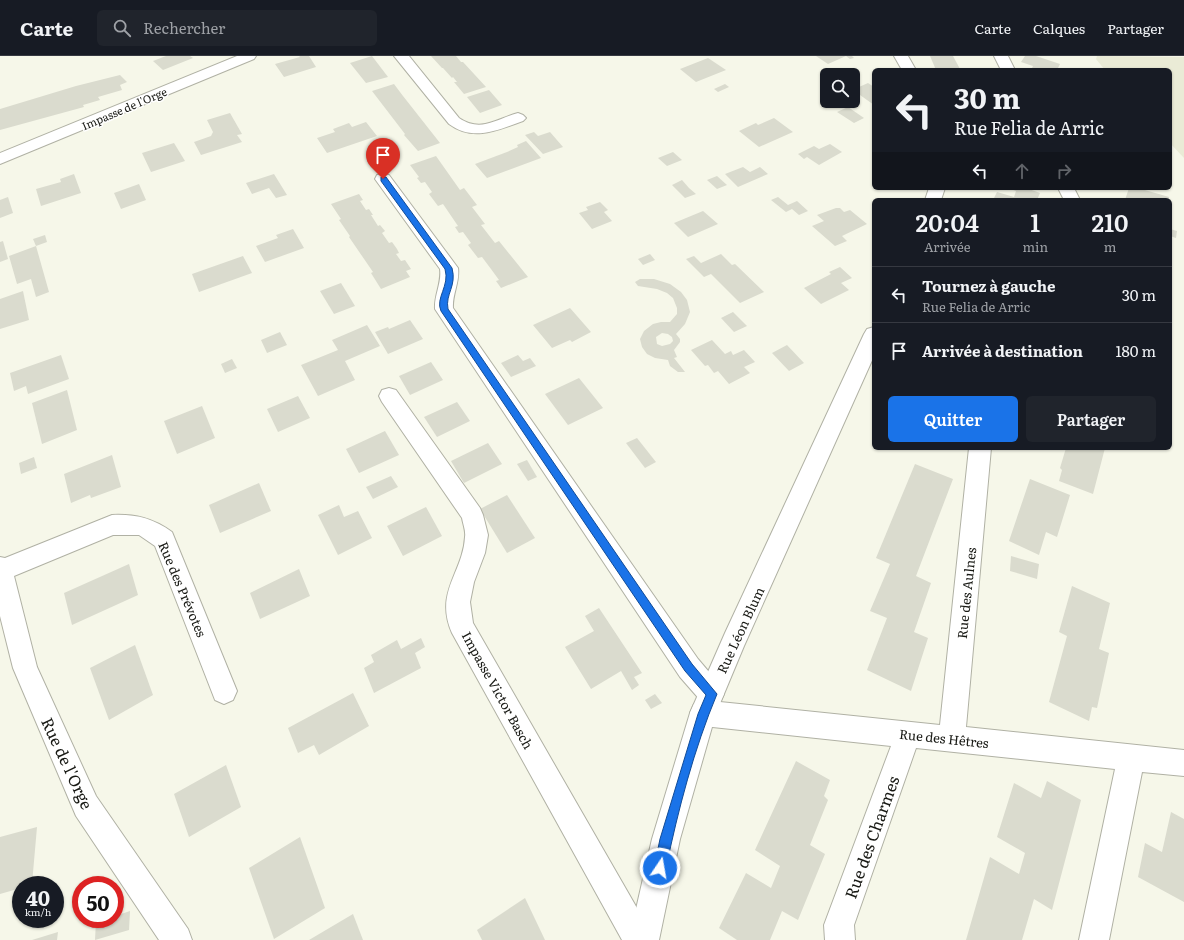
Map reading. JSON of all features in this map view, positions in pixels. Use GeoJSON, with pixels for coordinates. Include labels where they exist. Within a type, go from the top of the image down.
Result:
{"type":"FeatureCollection","features":[{"type":"Feature","properties":{"kind":"street","name":"Impasse de l'Orge"},"geometry":{"type":"LineString","coordinates":[[0,159],[249,56]]}},
{"type":"Feature","properties":{"kind":"street"},"geometry":{"type":"LineString","coordinates":[[401,56],[460,127],[476,131],[485,130],[518,118]]}},
{"type":"Feature","properties":{"kind":"street"},"geometry":{"type":"LineString","coordinates":[[901,56],[909,68]]}},
{"type":"Feature","properties":{"kind":"street"},"geometry":{"type":"LineString","coordinates":[[1001,56],[1007,68]]}},
{"type":"Feature","properties":{"kind":"street"},"geometry":{"type":"LineString","coordinates":[[383,179],[449,268],[451,276],[443,303],[444,309],[689,668],[707,704]]}},
{"type":"Feature","properties":{"kind":"street","name":"Rue Léon Blum"},"geometry":{"type":"LineString","coordinates":[[644,940],[666,839],[707,704],[734,641],[872,338]]}},
{"type":"Feature","properties":{"kind":"street","name":"Impasse Victor Basch"},"geometry":{"type":"LineString","coordinates":[[389,396],[472,515],[477,535],[474,553],[462,582],[458,602],[461,625],[638,940]]}},
{"type":"Feature","properties":{"kind":"street","name":"Rue des Aulnes"},"geometry":{"type":"LineString","coordinates":[[952,739],[980,450]]}},
{"type":"Feature","properties":{"kind":"street","name":"Rue des Prévotes"},"geometry":{"type":"LineString","coordinates":[[0,569],[112,525],[131,523],[150,528],[164,539],[224,691]]}},
{"type":"Feature","properties":{"kind":"street","name":"Rue de l'Orge"},"geometry":{"type":"LineString","coordinates":[[0,569],[25,668],[86,806],[176,940]]}},
{"type":"Feature","properties":{"kind":"street","name":"Rue des Hêtres"},"geometry":{"type":"LineString","coordinates":[[707,704],[908,734],[1184,763]]}},
{"type":"Feature","properties":{"kind":"street","name":"Rue des Charmes"},"geometry":{"type":"LineString","coordinates":[[840,940],[839,925],[908,734]]}},
{"type":"Feature","properties":{"kind":"street"},"geometry":{"type":"LineString","coordinates":[[1094,940],[1131,758]]}},
{"type":"Feature","properties":{"kind":"shaded area"},"geometry":{"type":"Polygon","coordinates":[[[1097,56],[1184,57],[1184,158],[1172,145],[1172,68],[1103,68],[1096,59],[1097,56]]]}},
{"type":"Feature","properties":{"kind":"building"},"geometry":{"type":"Polygon","coordinates":[[[166,56],[190,56],[193,58],[163,70],[153,61],[166,56]]]}},
{"type":"Feature","properties":{"kind":"building"},"geometry":{"type":"Polygon","coordinates":[[[299,56],[309,56],[316,67],[284,77],[275,64],[300,57],[299,56]]]}},
{"type":"Feature","properties":{"kind":"building"},"geometry":{"type":"Polygon","coordinates":[[[372,56],[388,77],[366,83],[350,63],[372,56]]]}},
{"type":"Feature","properties":{"kind":"building"},"geometry":{"type":"Polygon","coordinates":[[[431,56],[456,56],[486,87],[464,94],[454,82],[457,82],[453,77],[452,78],[431,56]]]}},
{"type":"Feature","properties":{"kind":"building"},"geometry":{"type":"Polygon","coordinates":[[[816,56],[846,56],[828,64],[816,56]]]}},
{"type":"Feature","properties":{"kind":"building"},"geometry":{"type":"Polygon","coordinates":[[[846,56],[852,56],[854,58],[850,59],[846,56]]]}},
{"type":"Feature","properties":{"kind":"building"},"geometry":{"type":"Polygon","coordinates":[[[930,56],[953,56],[959,68],[935,68],[930,56]]]}},
{"type":"Feature","properties":{"kind":"building"},"geometry":{"type":"Polygon","coordinates":[[[1025,56],[1036,56],[1060,64],[1058,68],[1032,68],[1033,66],[1021,62],[1025,56]]]}},
{"type":"Feature","properties":{"kind":"building"},"geometry":{"type":"Polygon","coordinates":[[[708,58],[726,70],[696,82],[680,69],[708,58]]]}},
{"type":"Feature","properties":{"kind":"building"},"geometry":{"type":"Polygon","coordinates":[[[120,75],[127,82],[120,85],[122,90],[98,97],[100,100],[83,105],[84,107],[0,130],[0,109],[76,86],[120,75]]]}},
{"type":"Feature","properties":{"kind":"building"},"geometry":{"type":"Polygon","coordinates":[[[868,83],[872,86],[872,104],[860,95],[860,87],[868,83]]]}},
{"type":"Feature","properties":{"kind":"building"},"geometry":{"type":"Polygon","coordinates":[[[394,84],[440,143],[418,151],[404,135],[405,134],[372,91],[394,84]]]}},
{"type":"Feature","properties":{"kind":"building"},"geometry":{"type":"Polygon","coordinates":[[[725,84],[729,87],[718,92],[714,89],[725,84]]]}},
{"type":"Feature","properties":{"kind":"building"},"geometry":{"type":"Polygon","coordinates":[[[489,90],[502,105],[480,113],[467,97],[489,90]]]}},
{"type":"Feature","properties":{"kind":"building"},"geometry":{"type":"Polygon","coordinates":[[[849,108],[864,118],[854,123],[837,112],[849,108]]]}},
{"type":"Feature","properties":{"kind":"building"},"geometry":{"type":"Polygon","coordinates":[[[230,113],[242,134],[237,135],[242,142],[201,155],[194,142],[211,136],[213,132],[207,120],[230,113]]]}},
{"type":"Feature","properties":{"kind":"building"},"geometry":{"type":"Polygon","coordinates":[[[774,118],[793,132],[759,147],[739,131],[756,123],[758,125],[774,118]]]}},
{"type":"Feature","properties":{"kind":"building"},"geometry":{"type":"Polygon","coordinates":[[[366,122],[377,136],[327,153],[317,138],[335,132],[333,129],[349,123],[352,127],[366,122]]]}},
{"type":"Feature","properties":{"kind":"building"},"geometry":{"type":"Polygon","coordinates":[[[534,132],[538,136],[550,132],[563,147],[543,154],[525,135],[534,132]]]}},
{"type":"Feature","properties":{"kind":"building"},"geometry":{"type":"Polygon","coordinates":[[[526,141],[541,158],[487,178],[475,164],[507,152],[526,141]]]}},
{"type":"Feature","properties":{"kind":"building"},"geometry":{"type":"Polygon","coordinates":[[[174,143],[185,161],[151,172],[142,153],[174,143]]]}},
{"type":"Feature","properties":{"kind":"building"},"geometry":{"type":"Polygon","coordinates":[[[830,144],[842,152],[819,165],[807,157],[804,159],[798,154],[814,146],[819,149],[830,144]]]}},
{"type":"Feature","properties":{"kind":"building"},"geometry":{"type":"Polygon","coordinates":[[[673,152],[682,160],[667,166],[658,158],[673,152]]]}},
{"type":"Feature","properties":{"kind":"building"},"geometry":{"type":"Polygon","coordinates":[[[436,156],[460,190],[464,188],[477,205],[472,207],[485,224],[481,225],[495,243],[499,241],[528,277],[501,288],[496,281],[499,280],[482,257],[478,258],[468,245],[471,243],[463,232],[459,233],[455,227],[458,226],[443,204],[438,206],[429,194],[432,192],[425,182],[421,183],[417,178],[419,177],[410,165],[436,156]]]}},
{"type":"Feature","properties":{"kind":"building"},"geometry":{"type":"Polygon","coordinates":[[[743,167],[750,172],[760,167],[768,174],[738,187],[725,174],[743,167]]]}},
{"type":"Feature","properties":{"kind":"building"},"geometry":{"type":"Polygon","coordinates":[[[74,174],[81,193],[41,206],[36,189],[61,182],[60,179],[74,174]]]}},
{"type":"Feature","properties":{"kind":"building"},"geometry":{"type":"Polygon","coordinates":[[[274,174],[287,195],[276,198],[269,188],[252,194],[246,183],[274,174]]]}},
{"type":"Feature","properties":{"kind":"building"},"geometry":{"type":"Polygon","coordinates":[[[717,176],[727,185],[717,189],[707,180],[717,176]]]}},
{"type":"Feature","properties":{"kind":"building"},"geometry":{"type":"Polygon","coordinates":[[[682,180],[696,194],[685,198],[672,185],[682,180]]]}},
{"type":"Feature","properties":{"kind":"building"},"geometry":{"type":"Polygon","coordinates":[[[139,184],[146,200],[121,209],[114,193],[139,184]]]}},
{"type":"Feature","properties":{"kind":"building"},"geometry":{"type":"Polygon","coordinates":[[[1013,190],[1032,190],[1040,193],[1038,198],[994,198],[997,192],[1014,197],[1016,191],[1013,190]]]}},
{"type":"Feature","properties":{"kind":"building"},"geometry":{"type":"Polygon","coordinates":[[[1128,190],[1145,190],[1169,197],[1169,198],[1126,198],[1128,190]]]}},
{"type":"Feature","properties":{"kind":"building"},"geometry":{"type":"Polygon","coordinates":[[[359,194],[363,200],[360,201],[366,210],[369,209],[378,226],[380,225],[385,231],[382,233],[389,243],[392,242],[397,249],[399,253],[396,254],[401,261],[405,260],[411,269],[406,271],[410,277],[381,289],[371,273],[373,272],[349,237],[350,236],[339,220],[341,219],[331,204],[359,194]]]}},
{"type":"Feature","properties":{"kind":"building"},"geometry":{"type":"Polygon","coordinates":[[[8,197],[13,213],[0,218],[0,200],[8,197]]]}},
{"type":"Feature","properties":{"kind":"building"},"geometry":{"type":"Polygon","coordinates":[[[778,197],[788,205],[797,201],[808,211],[799,215],[792,209],[786,212],[771,200],[778,197]]]}},
{"type":"Feature","properties":{"kind":"building"},"geometry":{"type":"Polygon","coordinates":[[[600,202],[608,210],[604,212],[612,221],[592,229],[579,213],[588,210],[586,207],[600,202]]]}},
{"type":"Feature","properties":{"kind":"building"},"geometry":{"type":"Polygon","coordinates":[[[840,208],[844,212],[850,210],[867,224],[842,236],[847,241],[835,246],[812,226],[824,221],[817,215],[840,208]]]}},
{"type":"Feature","properties":{"kind":"building"},"geometry":{"type":"Polygon","coordinates":[[[703,211],[718,224],[688,237],[674,223],[703,211]]]}},
{"type":"Feature","properties":{"kind":"building"},"geometry":{"type":"Polygon","coordinates":[[[293,229],[304,248],[265,262],[256,246],[278,238],[276,235],[293,229]]]}},
{"type":"Feature","properties":{"kind":"building"},"geometry":{"type":"Polygon","coordinates":[[[1172,230],[1177,231],[1176,238],[1172,237],[1172,230]]]}},
{"type":"Feature","properties":{"kind":"building"},"geometry":{"type":"Polygon","coordinates":[[[45,235],[47,242],[36,246],[33,239],[45,235]]]}},
{"type":"Feature","properties":{"kind":"building"},"geometry":{"type":"Polygon","coordinates":[[[3,241],[8,259],[0,262],[0,242],[3,241]]]}},
{"type":"Feature","properties":{"kind":"building"},"geometry":{"type":"Polygon","coordinates":[[[36,246],[49,292],[36,297],[31,279],[17,284],[9,256],[36,246]]]}},
{"type":"Feature","properties":{"kind":"building"},"geometry":{"type":"Polygon","coordinates":[[[650,254],[655,260],[643,265],[638,259],[650,254]]]}},
{"type":"Feature","properties":{"kind":"building"},"geometry":{"type":"Polygon","coordinates":[[[721,254],[732,265],[735,264],[764,292],[740,303],[711,274],[704,277],[686,259],[694,256],[701,263],[721,254]]]}},
{"type":"Feature","properties":{"kind":"building"},"geometry":{"type":"Polygon","coordinates":[[[243,256],[252,273],[199,292],[192,274],[243,256]]]}},
{"type":"Feature","properties":{"kind":"building"},"geometry":{"type":"Polygon","coordinates":[[[840,267],[852,278],[841,283],[849,290],[821,304],[804,288],[831,274],[829,272],[840,267]]]}},
{"type":"Feature","properties":{"kind":"building"},"geometry":{"type":"Polygon","coordinates":[[[640,279],[654,279],[670,284],[681,292],[687,300],[690,312],[685,324],[676,334],[680,339],[680,342],[674,350],[677,357],[674,358],[685,372],[678,372],[670,366],[668,360],[655,358],[647,354],[642,347],[640,339],[644,331],[653,324],[670,322],[677,314],[677,308],[673,298],[667,293],[657,289],[638,286],[635,282],[640,279]],[[662,333],[656,337],[657,344],[662,346],[670,344],[673,341],[672,337],[668,334],[662,333]]]}},
{"type":"Feature","properties":{"kind":"building"},"geometry":{"type":"Polygon","coordinates":[[[341,283],[355,306],[334,314],[320,291],[341,283]]]}},
{"type":"Feature","properties":{"kind":"building"},"geometry":{"type":"Polygon","coordinates":[[[23,291],[29,320],[0,329],[0,299],[23,291]]]}},
{"type":"Feature","properties":{"kind":"building"},"geometry":{"type":"Polygon","coordinates":[[[570,308],[591,332],[572,342],[570,340],[552,348],[533,325],[570,308]]]}},
{"type":"Feature","properties":{"kind":"building"},"geometry":{"type":"Polygon","coordinates":[[[733,312],[747,326],[734,332],[721,318],[733,312]]]}},
{"type":"Feature","properties":{"kind":"building"},"geometry":{"type":"Polygon","coordinates":[[[410,320],[423,339],[388,354],[375,332],[388,327],[389,329],[410,320]]]}},
{"type":"Feature","properties":{"kind":"building"},"geometry":{"type":"Polygon","coordinates":[[[367,325],[380,346],[345,361],[355,380],[318,396],[301,365],[338,350],[332,340],[367,325]]]}},
{"type":"Feature","properties":{"kind":"building"},"geometry":{"type":"Polygon","coordinates":[[[280,332],[287,345],[267,353],[261,340],[280,332]]]}},
{"type":"Feature","properties":{"kind":"building"},"geometry":{"type":"Polygon","coordinates":[[[712,340],[725,354],[731,351],[733,355],[744,350],[755,362],[744,367],[750,373],[729,384],[718,371],[714,373],[708,365],[705,366],[691,350],[712,340]]]}},
{"type":"Feature","properties":{"kind":"building"},"geometry":{"type":"Polygon","coordinates":[[[787,345],[804,363],[789,371],[772,353],[787,345]]]}},
{"type":"Feature","properties":{"kind":"building"},"geometry":{"type":"Polygon","coordinates":[[[61,355],[69,379],[28,394],[26,386],[14,391],[10,373],[61,355]]]}},
{"type":"Feature","properties":{"kind":"building"},"geometry":{"type":"Polygon","coordinates":[[[518,355],[523,361],[530,358],[536,366],[511,377],[501,363],[518,355]]]}},
{"type":"Feature","properties":{"kind":"building"},"geometry":{"type":"Polygon","coordinates":[[[232,359],[237,368],[225,373],[221,364],[232,359]]]}},
{"type":"Feature","properties":{"kind":"building"},"geometry":{"type":"Polygon","coordinates":[[[431,362],[443,380],[410,395],[399,376],[431,362]]]}},
{"type":"Feature","properties":{"kind":"building"},"geometry":{"type":"Polygon","coordinates":[[[579,378],[603,408],[568,425],[545,394],[579,378]]]}},
{"type":"Feature","properties":{"kind":"building"},"geometry":{"type":"Polygon","coordinates":[[[67,390],[77,430],[42,444],[32,403],[67,390]]]}},
{"type":"Feature","properties":{"kind":"building"},"geometry":{"type":"Polygon","coordinates":[[[298,396],[310,418],[278,432],[267,409],[298,396]]]}},
{"type":"Feature","properties":{"kind":"building"},"geometry":{"type":"Polygon","coordinates":[[[457,402],[470,421],[437,437],[424,417],[457,402]]]}},
{"type":"Feature","properties":{"kind":"building"},"geometry":{"type":"Polygon","coordinates":[[[202,406],[215,438],[177,454],[164,421],[202,406]]]}},
{"type":"Feature","properties":{"kind":"building"},"geometry":{"type":"Polygon","coordinates":[[[385,431],[399,455],[359,473],[346,449],[385,431]]]}},
{"type":"Feature","properties":{"kind":"building"},"geometry":{"type":"Polygon","coordinates":[[[637,438],[656,462],[645,468],[626,443],[637,438]]]}},
{"type":"Feature","properties":{"kind":"building"},"geometry":{"type":"Polygon","coordinates":[[[488,443],[502,464],[464,483],[451,461],[488,443]]]}},
{"type":"Feature","properties":{"kind":"building"},"geometry":{"type":"Polygon","coordinates":[[[1065,450],[1104,450],[1093,494],[1059,481],[1062,470],[1060,468],[1065,450]]]}},
{"type":"Feature","properties":{"kind":"building"},"geometry":{"type":"Polygon","coordinates":[[[112,455],[121,487],[91,498],[90,495],[71,503],[64,474],[112,455]]]}},
{"type":"Feature","properties":{"kind":"building"},"geometry":{"type":"Polygon","coordinates":[[[34,457],[37,468],[21,474],[19,463],[34,457]]]}},
{"type":"Feature","properties":{"kind":"building"},"geometry":{"type":"Polygon","coordinates":[[[527,460],[537,477],[528,481],[517,464],[527,460]]]}},
{"type":"Feature","properties":{"kind":"building"},"geometry":{"type":"Polygon","coordinates":[[[915,464],[953,479],[916,576],[931,583],[914,632],[928,638],[911,691],[867,670],[887,618],[870,611],[890,564],[876,558],[915,464]]]}},
{"type":"Feature","properties":{"kind":"building"},"geometry":{"type":"Polygon","coordinates":[[[391,476],[398,487],[373,499],[366,487],[391,476]]]}},
{"type":"Feature","properties":{"kind":"building"},"geometry":{"type":"Polygon","coordinates":[[[1030,479],[1070,495],[1057,537],[1046,532],[1039,555],[1009,541],[1030,479]]]}},
{"type":"Feature","properties":{"kind":"building"},"geometry":{"type":"Polygon","coordinates":[[[259,483],[271,511],[220,533],[209,505],[259,483]]]}},
{"type":"Feature","properties":{"kind":"building"},"geometry":{"type":"Polygon","coordinates":[[[507,495],[535,538],[507,553],[480,509],[507,495]]]}},
{"type":"Feature","properties":{"kind":"building"},"geometry":{"type":"Polygon","coordinates":[[[339,505],[344,517],[358,511],[372,538],[338,555],[318,515],[339,505]]]}},
{"type":"Feature","properties":{"kind":"building"},"geometry":{"type":"Polygon","coordinates":[[[426,507],[442,536],[403,556],[387,526],[426,507]]]}},
{"type":"Feature","properties":{"kind":"building"},"geometry":{"type":"Polygon","coordinates":[[[1011,556],[1039,564],[1037,579],[1010,571],[1011,556]]]}},
{"type":"Feature","properties":{"kind":"building"},"geometry":{"type":"Polygon","coordinates":[[[129,564],[138,595],[72,625],[64,593],[129,564]]]}},
{"type":"Feature","properties":{"kind":"building"},"geometry":{"type":"Polygon","coordinates":[[[299,569],[310,596],[260,619],[250,593],[299,569]]]}},
{"type":"Feature","properties":{"kind":"building"},"geometry":{"type":"Polygon","coordinates":[[[1072,586],[1110,603],[1099,649],[1109,653],[1097,708],[1092,707],[1089,721],[1049,702],[1067,636],[1059,632],[1072,586]]]}},
{"type":"Feature","properties":{"kind":"building"},"geometry":{"type":"Polygon","coordinates":[[[599,608],[642,673],[634,677],[639,685],[632,690],[621,671],[591,689],[565,647],[594,631],[585,616],[599,608]]]}},
{"type":"Feature","properties":{"kind":"building"},"geometry":{"type":"Polygon","coordinates":[[[421,638],[425,647],[415,653],[421,668],[374,693],[364,668],[374,662],[371,655],[397,640],[401,649],[421,638]]]}},
{"type":"Feature","properties":{"kind":"building"},"geometry":{"type":"Polygon","coordinates":[[[135,645],[153,695],[109,720],[90,668],[135,645]]]}},
{"type":"Feature","properties":{"kind":"building"},"geometry":{"type":"Polygon","coordinates":[[[353,693],[369,726],[319,755],[314,745],[298,753],[288,728],[353,693]]]}},
{"type":"Feature","properties":{"kind":"building"},"geometry":{"type":"Polygon","coordinates":[[[655,694],[662,703],[651,709],[645,700],[655,694]]]}},
{"type":"Feature","properties":{"kind":"building"},"geometry":{"type":"Polygon","coordinates":[[[796,761],[830,780],[824,796],[828,800],[810,845],[825,854],[798,920],[782,911],[770,940],[737,940],[719,928],[746,873],[771,888],[780,866],[755,850],[796,761]]]}},
{"type":"Feature","properties":{"kind":"building"},"geometry":{"type":"Polygon","coordinates":[[[226,765],[241,807],[189,837],[174,794],[226,765]]]}},
{"type":"Feature","properties":{"kind":"building"},"geometry":{"type":"Polygon","coordinates":[[[1047,781],[1081,800],[1052,910],[1034,899],[1022,940],[966,940],[990,857],[1019,874],[1025,853],[997,837],[1014,783],[1041,798],[1047,781]]]}},
{"type":"Feature","properties":{"kind":"building"},"geometry":{"type":"Polygon","coordinates":[[[1171,812],[1184,819],[1184,902],[1138,877],[1145,843],[1162,852],[1171,812]]]}},
{"type":"Feature","properties":{"kind":"building"},"geometry":{"type":"Polygon","coordinates":[[[37,827],[33,876],[12,876],[12,891],[0,894],[0,837],[37,827]]]}},
{"type":"Feature","properties":{"kind":"building"},"geometry":{"type":"Polygon","coordinates":[[[300,837],[325,908],[274,939],[249,868],[300,837]]]}},
{"type":"Feature","properties":{"kind":"building"},"geometry":{"type":"Polygon","coordinates":[[[525,898],[545,940],[482,940],[477,930],[525,898]]]}},
{"type":"Feature","properties":{"kind":"building"},"geometry":{"type":"Polygon","coordinates":[[[130,911],[129,930],[95,940],[96,928],[124,928],[124,913],[130,911]]]}},
{"type":"Feature","properties":{"kind":"building"},"geometry":{"type":"Polygon","coordinates":[[[353,914],[363,940],[309,940],[353,914]]]}},
{"type":"Feature","properties":{"kind":"building"},"geometry":{"type":"Polygon","coordinates":[[[58,932],[57,940],[32,940],[58,932]]]}},
{"type":"Feature","properties":{"kind":"route"},"geometry":{"type":"LineString","coordinates":[[383,179],[449,268],[451,276],[443,303],[444,309],[689,668],[711,694],[703,714],[683,779],[666,839],[660,868]]}}]}
